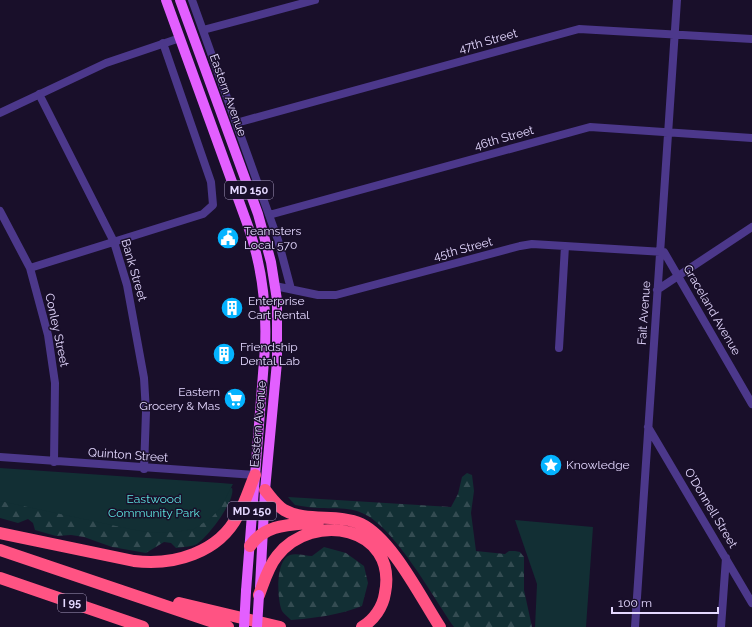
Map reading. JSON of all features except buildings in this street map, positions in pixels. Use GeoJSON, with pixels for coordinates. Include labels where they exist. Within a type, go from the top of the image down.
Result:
{"type":"FeatureCollection","features":[{"type":"Feature","properties":{"kind":"highway"},"geometry":{"type":"LineString","coordinates":[[0,533],[134,561],[149,563],[176,560],[205,549],[229,529],[238,516],[255,475]]}},
{"type":"Feature","properties":{"kind":"highway"},"geometry":{"type":"LineString","coordinates":[[265,490],[275,503],[292,514],[339,519],[361,524],[382,540],[440,627]]}},
{"type":"Feature","properties":{"kind":"highway"},"geometry":{"type":"LineString","coordinates":[[250,546],[262,532],[283,526],[339,519]]}},
{"type":"Feature","properties":{"kind":"highway"},"geometry":{"type":"LineString","coordinates":[[259,595],[270,566],[287,546],[312,532],[325,530],[348,531],[366,540],[376,550],[383,562],[386,573],[384,599],[373,618],[362,627]]}},
{"type":"Feature","properties":{"kind":"highway","name":"I 95"},"geometry":{"type":"LineString","coordinates":[[0,550],[228,627]]}},
{"type":"Feature","properties":{"kind":"highway","name":"I 95"},"geometry":{"type":"LineString","coordinates":[[0,578],[144,627]]}},
{"type":"Feature","properties":{"kind":"highway"},"geometry":{"type":"LineString","coordinates":[[106,585],[280,627]]}},
{"type":"Feature","properties":{"kind":"main road","name":"Eastern Avenue"},"geometry":{"type":"LineString","coordinates":[[167,0],[248,226],[259,262],[265,297],[264,359],[244,627]]}},
{"type":"Feature","properties":{"kind":"main road","name":"Eastern Avenue"},"geometry":{"type":"LineString","coordinates":[[180,0],[258,214],[275,286],[278,312],[278,339],[265,490],[257,627]]}},
{"type":"Feature","properties":{"kind":"main road"},"geometry":{"type":"LineString","coordinates":[[180,38],[192,34]]}},
{"type":"Feature","properties":{"kind":"main road"},"geometry":{"type":"LineString","coordinates":[[248,226],[259,244],[268,283],[275,286]]}},
{"type":"Feature","properties":{"kind":"main road"},"geometry":{"type":"LineString","coordinates":[[265,297],[272,301],[273,333],[278,339]]}},
{"type":"Feature","properties":{"kind":"street","name":"Eastern Avenue"},"geometry":{"type":"LineString","coordinates":[[192,0],[278,240],[291,289]]}},
{"type":"Feature","properties":{"kind":"street"},"geometry":{"type":"LineString","coordinates":[[203,30],[315,0]]}},
{"type":"Feature","properties":{"kind":"street","name":"Fait Avenue"},"geometry":{"type":"LineString","coordinates":[[635,627],[646,488],[648,427],[676,0]]}},
{"type":"Feature","properties":{"kind":"street","name":"47th Street"},"geometry":{"type":"LineString","coordinates":[[236,123],[566,32],[589,29],[752,39]]}},
{"type":"Feature","properties":{"kind":"street"},"geometry":{"type":"LineString","coordinates":[[0,113],[106,63],[180,38]]}},
{"type":"Feature","properties":{"kind":"street"},"geometry":{"type":"LineString","coordinates":[[30,268],[203,214],[213,205],[211,182],[163,43]]}},
{"type":"Feature","properties":{"kind":"street","name":"Bank Street"},"geometry":{"type":"LineString","coordinates":[[39,94],[114,242],[127,285],[144,378],[146,412],[144,468]]}},
{"type":"Feature","properties":{"kind":"street","name":"46th Street"},"geometry":{"type":"LineString","coordinates":[[269,215],[580,129],[599,127],[752,138]]}},
{"type":"Feature","properties":{"kind":"street","name":"Conley Street"},"geometry":{"type":"LineString","coordinates":[[0,211],[30,268],[52,359],[55,383],[54,462]]}},
{"type":"Feature","properties":{"kind":"street"},"geometry":{"type":"LineString","coordinates":[[657,290],[752,227]]}},
{"type":"Feature","properties":{"kind":"street","name":"45th Street"},"geometry":{"type":"LineString","coordinates":[[275,286],[318,295],[336,296],[520,246],[542,244],[660,252]]}},
{"type":"Feature","properties":{"kind":"street"},"geometry":{"type":"LineString","coordinates":[[559,348],[565,246]]}},
{"type":"Feature","properties":{"kind":"street","name":"Graceland Avenue"},"geometry":{"type":"LineString","coordinates":[[660,252],[664,252],[752,404]]}},
{"type":"Feature","properties":{"kind":"street","name":"O'Donnell Street"},"geometry":{"type":"LineString","coordinates":[[648,427],[752,603]]}},
{"type":"Feature","properties":{"kind":"street","name":"Quinton Street"},"geometry":{"type":"LineString","coordinates":[[0,457],[255,475]]}},
{"type":"Feature","properties":{"kind":"street"},"geometry":{"type":"LineString","coordinates":[[722,627],[726,557]]}},
{"type":"Feature","properties":{"kind":"green space","name":"Eastwood Community Park"},"geometry":{"type":"Polygon","coordinates":[[[0,468],[233,484],[221,507],[212,517],[194,529],[153,533],[0,501],[0,468]]]}},
{"type":"Feature","properties":{"kind":"green space"},"geometry":{"type":"Polygon","coordinates":[[[467,473],[472,475],[474,491],[471,513],[476,551],[505,554],[509,551],[515,551],[520,552],[524,557],[524,590],[532,627],[454,627],[400,547],[374,520],[362,513],[352,510],[314,508],[295,505],[288,497],[451,507],[458,494],[462,477],[467,473]]]}},
{"type":"Feature","properties":{"kind":"green space","name":"Eastwood Community Park"},"geometry":{"type":"Polygon","coordinates":[[[232,488],[230,501],[226,509],[208,534],[197,544],[176,548],[171,543],[164,542],[146,553],[112,547],[84,537],[71,535],[56,536],[35,530],[33,523],[28,519],[18,523],[0,518],[0,490],[232,488]]]}},
{"type":"Feature","properties":{"kind":"green space"},"geometry":{"type":"Polygon","coordinates":[[[515,520],[593,527],[586,627],[535,627],[537,584],[515,520]]]}},
{"type":"Feature","properties":{"kind":"green space"},"geometry":{"type":"Polygon","coordinates":[[[324,547],[346,553],[364,566],[368,583],[362,606],[327,616],[291,620],[282,611],[280,606],[278,581],[282,564],[285,558],[292,554],[312,556],[324,547]]]}},
{"type":"Feature","properties":{"kind":"place","name":"Teamsters Local 570"},"geometry":{"type":"Point","coordinates":[228,238]}},
{"type":"Feature","properties":{"kind":"place","name":"Enterprise Cart Rental"},"geometry":{"type":"Point","coordinates":[232,308]}},
{"type":"Feature","properties":{"kind":"place","name":"Friendship Dental Lab"},"geometry":{"type":"Point","coordinates":[224,354]}},
{"type":"Feature","properties":{"kind":"place","name":"Eastern Grocery & Mas"},"geometry":{"type":"Point","coordinates":[235,399]}},
{"type":"Feature","properties":{"kind":"place","name":"Knowledge"},"geometry":{"type":"Point","coordinates":[551,465]}}]}
